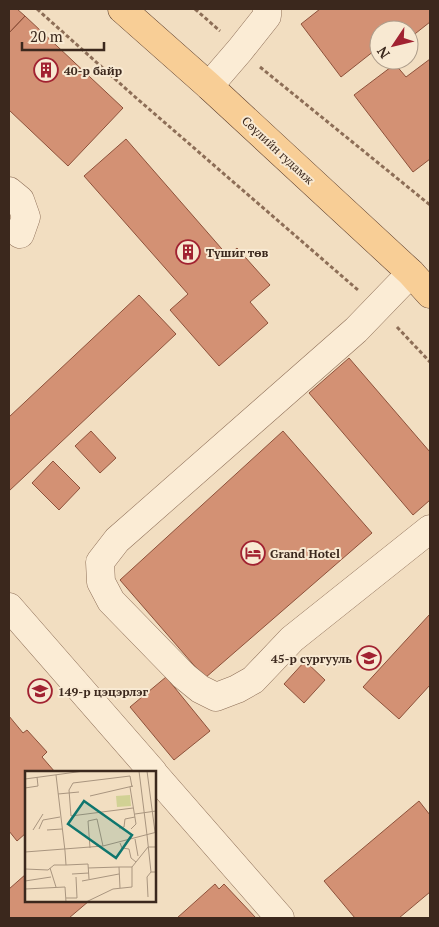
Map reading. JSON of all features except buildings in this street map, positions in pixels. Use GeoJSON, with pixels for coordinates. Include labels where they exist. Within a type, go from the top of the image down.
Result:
{"type":"FeatureCollection","features":[{"type":"Feature","properties":{"kind":"main road","name":"Сөүлийн гудамж"},"geometry":{"type":"LineString","coordinates":[[122,9],[209,86],[411,273],[430,294]]}},
{"type":"Feature","properties":{"kind":"street"},"geometry":{"type":"LineString","coordinates":[[209,86],[267,16],[267,9]]}},
{"type":"Feature","properties":{"kind":"street"},"geometry":{"type":"LineString","coordinates":[[9,191],[20,200],[26,216],[20,234]]}},
{"type":"Feature","properties":{"kind":"street"},"geometry":{"type":"LineString","coordinates":[[411,273],[356,330],[117,540],[100,562],[101,582],[111,601],[184,676],[200,689],[216,697],[253,680],[292,640],[430,529]]}},
{"type":"Feature","properties":{"kind":"street"},"geometry":{"type":"LineString","coordinates":[[9,607],[152,771]]}},
{"type":"Feature","properties":{"kind":"street"},"geometry":{"type":"LineString","coordinates":[[156,775],[280,918]]}},
{"type":"Feature","properties":{"kind":"path"},"geometry":{"type":"LineString","coordinates":[[37,9],[134,96],[378,306],[430,362]]}},
{"type":"Feature","properties":{"kind":"path"},"geometry":{"type":"LineString","coordinates":[[195,9],[240,50],[430,205]]}},
{"type":"Feature","properties":{"kind":"place","name":"40-р байр"},"geometry":{"type":"Point","coordinates":[46,70]}},
{"type":"Feature","properties":{"kind":"place","name":"Түшиг төв"},"geometry":{"type":"Point","coordinates":[188,252]}},
{"type":"Feature","properties":{"kind":"place","name":"Grand Hotel"},"geometry":{"type":"Point","coordinates":[253,553]}},
{"type":"Feature","properties":{"kind":"place","name":"45-р сургууль"},"geometry":{"type":"Point","coordinates":[369,658]}},
{"type":"Feature","properties":{"kind":"place","name":"149-р цэцэрлэг"},"geometry":{"type":"Point","coordinates":[40,691]}}]}
